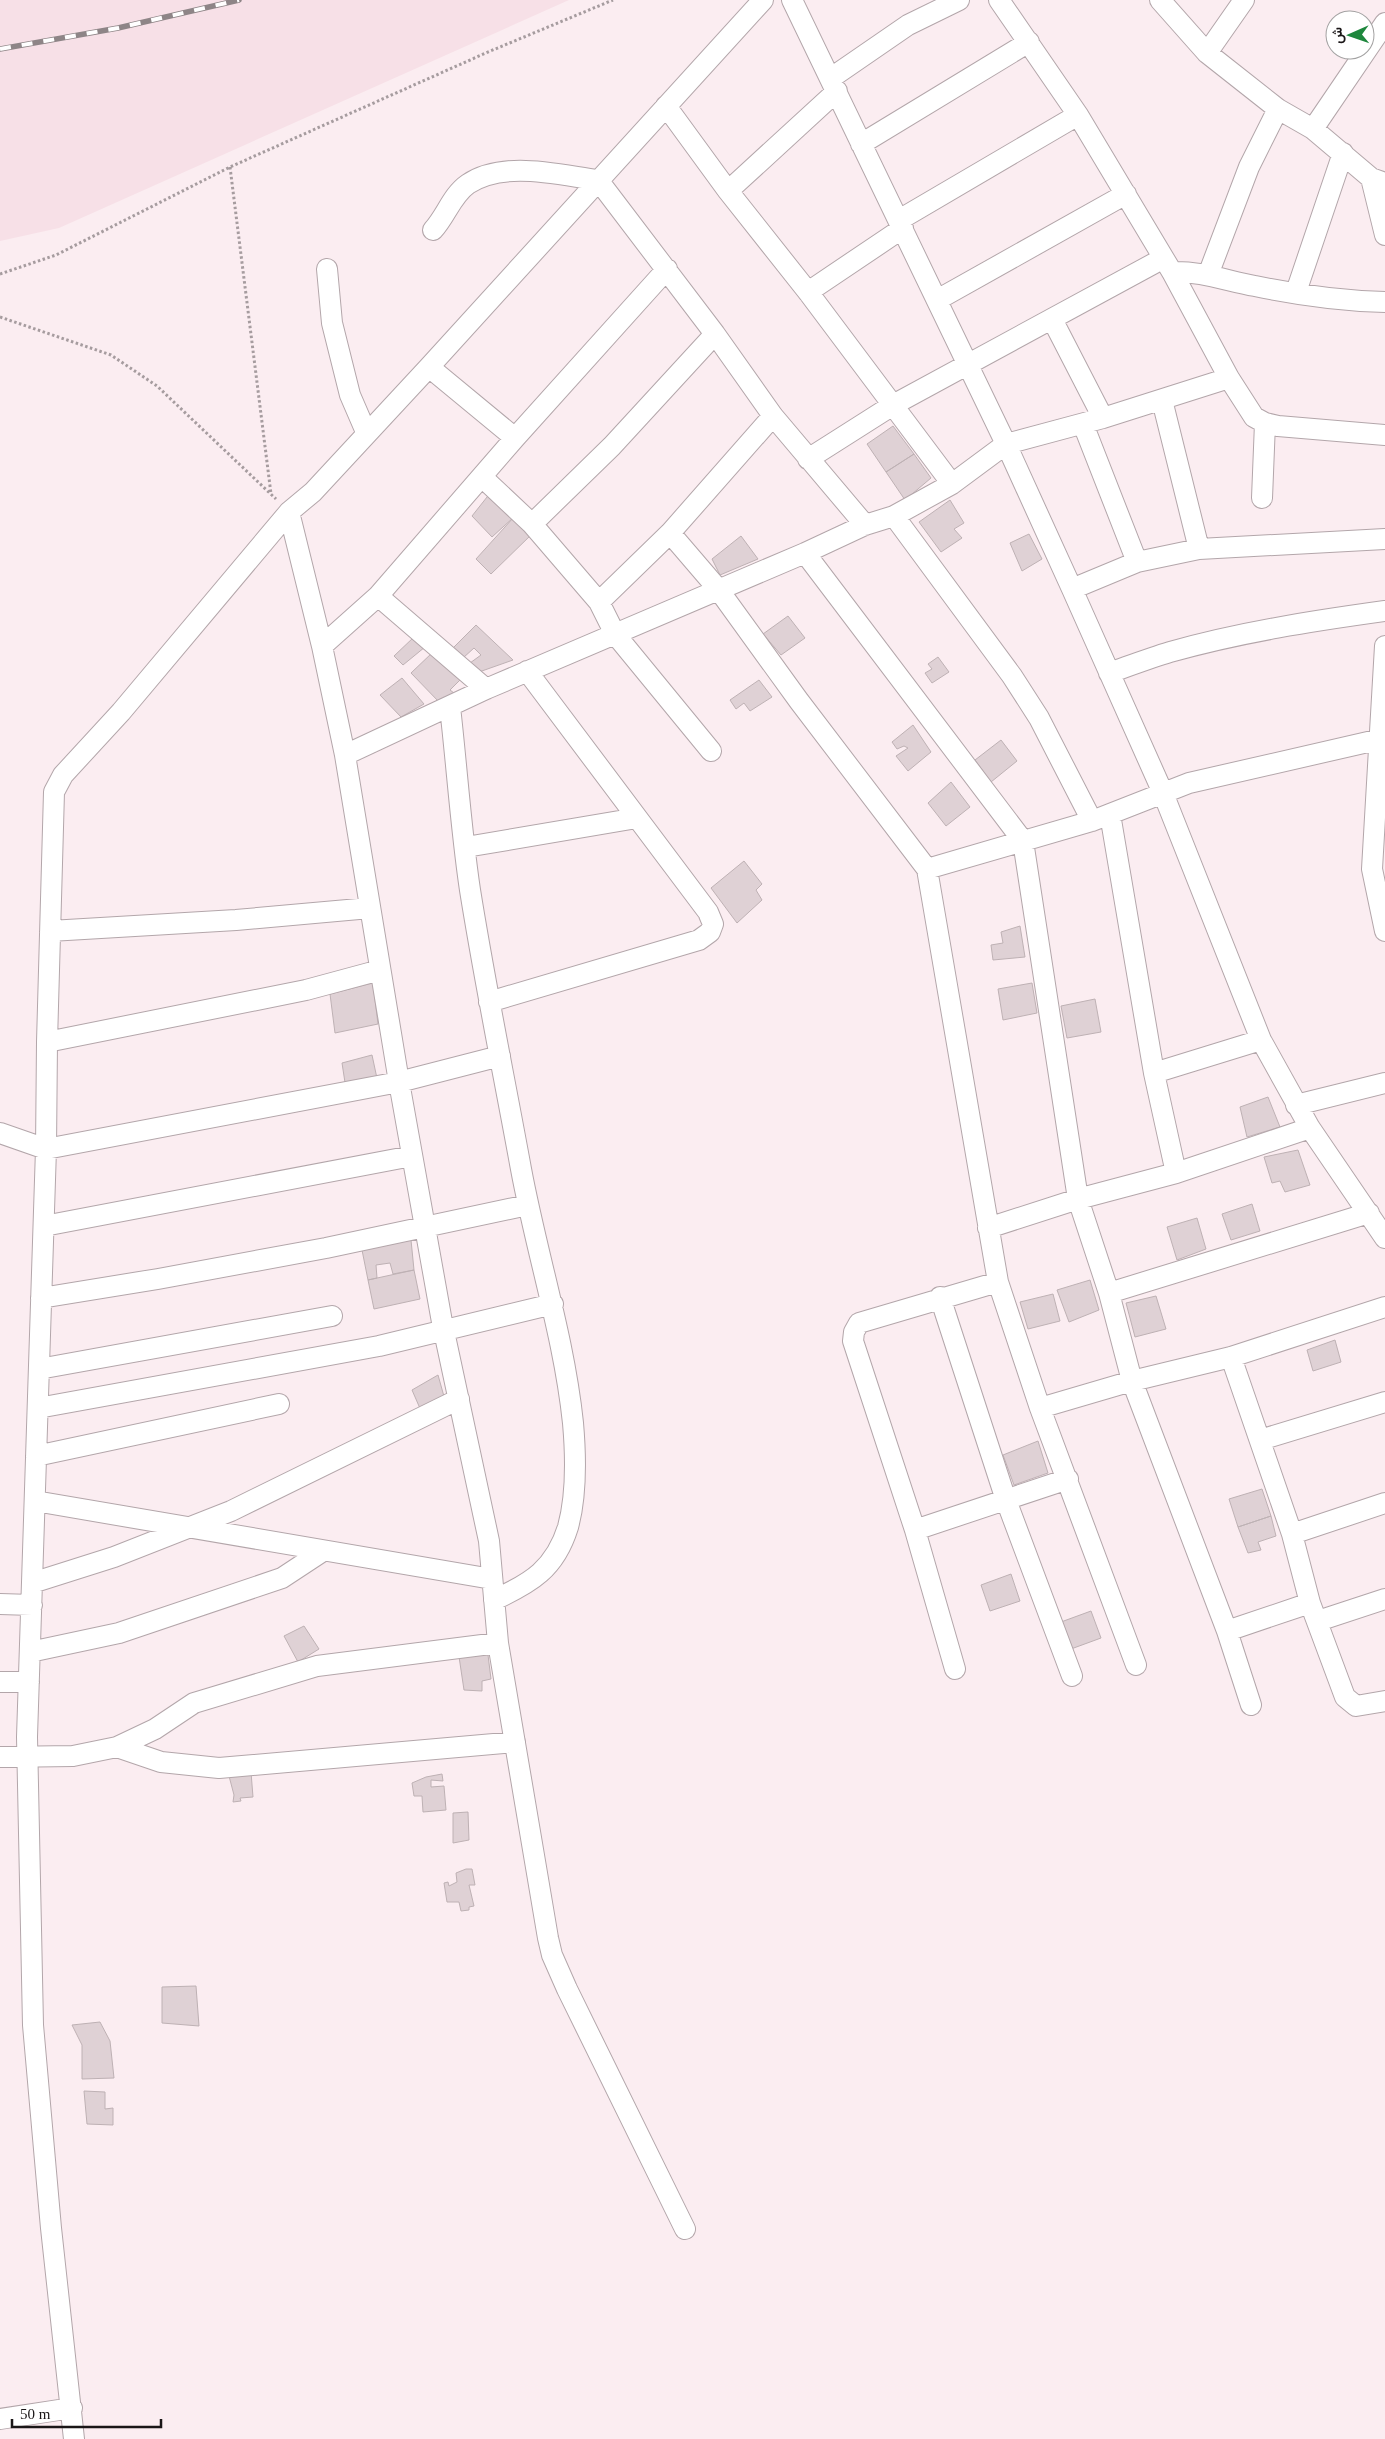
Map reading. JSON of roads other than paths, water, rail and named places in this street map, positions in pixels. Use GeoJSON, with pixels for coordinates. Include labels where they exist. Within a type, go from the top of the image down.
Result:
{"type":"FeatureCollection","features":[{"type":"Feature","properties":{"kind":"street"},"geometry":{"type":"LineString","coordinates":[[74,2439],[72,2408],[50,2228],[33,2025],[28,1757],[44,1226],[54,792],[63,775],[121,712],[289,512],[313,492],[366,432],[429,367],[763,0]]}},
{"type":"Feature","properties":{"kind":"street"},"geometry":{"type":"LineString","coordinates":[[792,0],[938,300],[1072,589],[1163,793],[1261,1040],[1310,1128],[1385,1238]]}},
{"type":"Feature","properties":{"kind":"street"},"geometry":{"type":"LineString","coordinates":[[728,191],[834,84],[908,25],[959,0]]}},
{"type":"Feature","properties":{"kind":"street"},"geometry":{"type":"LineString","coordinates":[[999,0],[1078,115],[1167,265],[1229,378],[1254,417],[1265,423],[1385,436]]}},
{"type":"Feature","properties":{"kind":"street"},"geometry":{"type":"LineString","coordinates":[[1160,0],[1207,53],[1278,109],[1313,129],[1378,181],[1385,235]]}},
{"type":"Feature","properties":{"kind":"street"},"geometry":{"type":"LineString","coordinates":[[1207,53],[1244,0]]}},
{"type":"Feature","properties":{"kind":"street"},"geometry":{"type":"LineString","coordinates":[[1313,129],[1385,23]]}},
{"type":"Feature","properties":{"kind":"street"},"geometry":{"type":"LineString","coordinates":[[861,144],[1029,42]]}},
{"type":"Feature","properties":{"kind":"street"},"geometry":{"type":"LineString","coordinates":[[666,106],[728,191],[808,292],[952,484]]}},
{"type":"Feature","properties":{"kind":"street"},"geometry":{"type":"LineString","coordinates":[[1208,275],[1249,167],[1278,109]]}},
{"type":"Feature","properties":{"kind":"street"},"geometry":{"type":"LineString","coordinates":[[808,292],[901,224],[1078,115]]}},
{"type":"Feature","properties":{"kind":"street"},"geometry":{"type":"LineString","coordinates":[[1296,292],[1344,153]]}},
{"type":"Feature","properties":{"kind":"street"},"geometry":{"type":"LineString","coordinates":[[434,230],[453,199],[467,184],[494,173],[533,172],[598,180],[667,269],[773,416],[865,525]]}},
{"type":"Feature","properties":{"kind":"street"},"geometry":{"type":"LineString","coordinates":[[938,300],[1126,194]]}},
{"type":"Feature","properties":{"kind":"street"},"geometry":{"type":"LineString","coordinates":[[808,459],[893,405],[1052,319],[1167,265],[1255,286],[1341,301],[1385,302]]}},
{"type":"Feature","properties":{"kind":"street"},"geometry":{"type":"LineString","coordinates":[[327,269],[332,323],[350,395],[366,432]]}},
{"type":"Feature","properties":{"kind":"street"},"geometry":{"type":"LineString","coordinates":[[322,646],[378,596],[515,438],[667,269]]}},
{"type":"Feature","properties":{"kind":"street"},"geometry":{"type":"LineString","coordinates":[[1052,319],[1103,418]]}},
{"type":"Feature","properties":{"kind":"street"},"geometry":{"type":"LineString","coordinates":[[532,524],[612,446],[715,334]]}},
{"type":"Feature","properties":{"kind":"street"},"geometry":{"type":"LineString","coordinates":[[429,367],[515,438]]}},
{"type":"Feature","properties":{"kind":"street"},"geometry":{"type":"LineString","coordinates":[[345,755],[527,671],[805,553],[865,525],[894,516],[952,484],[1006,444],[1083,424],[1229,378]]}},
{"type":"Feature","properties":{"kind":"street"},"geometry":{"type":"LineString","coordinates":[[1162,400],[1198,549]]}},
{"type":"Feature","properties":{"kind":"street"},"geometry":{"type":"LineString","coordinates":[[598,602],[670,533],[773,416]]}},
{"type":"Feature","properties":{"kind":"street"},"geometry":{"type":"LineString","coordinates":[[1262,498],[1265,423]]}},
{"type":"Feature","properties":{"kind":"street"},"geometry":{"type":"LineString","coordinates":[[1083,424],[1137,562]]}},
{"type":"Feature","properties":{"kind":"street"},"geometry":{"type":"LineString","coordinates":[[482,477],[532,524],[598,602],[615,634],[711,751]]}},
{"type":"Feature","properties":{"kind":"street"},"geometry":{"type":"LineString","coordinates":[[289,512],[322,646],[345,755],[412,1156],[444,1330],[489,1540],[498,1643],[552,1954],[685,2228]]}},
{"type":"Feature","properties":{"kind":"street"},"geometry":{"type":"LineString","coordinates":[[894,516],[1040,718],[1092,821]]}},
{"type":"Feature","properties":{"kind":"street"},"geometry":{"type":"LineString","coordinates":[[670,533],[718,589],[799,701],[927,869],[998,1282],[1040,1408],[1136,1665]]}},
{"type":"Feature","properties":{"kind":"street"},"geometry":{"type":"LineString","coordinates":[[1072,589],[1137,562],[1198,549],[1385,539]]}},
{"type":"Feature","properties":{"kind":"street"},"geometry":{"type":"LineString","coordinates":[[805,553],[1023,841],[1078,1199],[1109,1293],[1132,1381],[1227,1631],[1251,1705]]}},
{"type":"Feature","properties":{"kind":"street"},"geometry":{"type":"LineString","coordinates":[[378,596],[486,689]]}},
{"type":"Feature","properties":{"kind":"street"},"geometry":{"type":"LineString","coordinates":[[1109,673],[1170,652],[1228,638],[1296,624],[1385,611]]}},
{"type":"Feature","properties":{"kind":"street"},"geometry":{"type":"LineString","coordinates":[[1385,646],[1381,739],[1381,800],[1372,869],[1385,931]]}},
{"type":"Feature","properties":{"kind":"street"},"geometry":{"type":"LineString","coordinates":[[490,1002],[699,940],[710,932],[713,924],[708,912],[527,671]]}},
{"type":"Feature","properties":{"kind":"street"},"geometry":{"type":"LineString","coordinates":[[450,707],[470,888],[528,1205],[553,1304],[568,1375],[575,1449],[574,1489],[568,1527],[552,1560],[538,1576],[525,1586],[494,1600]]}},
{"type":"Feature","properties":{"kind":"street"},"geometry":{"type":"LineString","coordinates":[[927,869],[1092,821],[1189,782],[1381,739]]}},
{"type":"Feature","properties":{"kind":"street"},"geometry":{"type":"LineString","coordinates":[[1110,814],[1154,1073],[1176,1173]]}},
{"type":"Feature","properties":{"kind":"street"},"geometry":{"type":"LineString","coordinates":[[466,847],[637,818]]}},
{"type":"Feature","properties":{"kind":"street"},"geometry":{"type":"LineString","coordinates":[[50,931],[236,920],[370,908]]}},
{"type":"Feature","properties":{"kind":"street"},"geometry":{"type":"LineString","coordinates":[[47,1042],[148,1020],[306,990],[380,970]]}},
{"type":"Feature","properties":{"kind":"street"},"geometry":{"type":"LineString","coordinates":[[1154,1073],[1261,1040]]}},
{"type":"Feature","properties":{"kind":"street"},"geometry":{"type":"LineString","coordinates":[[0,1133],[46,1149],[399,1082],[500,1056]]}},
{"type":"Feature","properties":{"kind":"street"},"geometry":{"type":"LineString","coordinates":[[1296,1105],[1385,1083]]}},
{"type":"Feature","properties":{"kind":"street"},"geometry":{"type":"LineString","coordinates":[[988,1228],[1078,1199],[1176,1173],[1310,1128]]}},
{"type":"Feature","properties":{"kind":"street"},"geometry":{"type":"LineString","coordinates":[[44,1226],[412,1156]]}},
{"type":"Feature","properties":{"kind":"street"},"geometry":{"type":"LineString","coordinates":[[42,1298],[158,1280],[326,1248],[528,1205]]}},
{"type":"Feature","properties":{"kind":"street"},"geometry":{"type":"LineString","coordinates":[[1109,1293],[1369,1213]]}},
{"type":"Feature","properties":{"kind":"street"},"geometry":{"type":"LineString","coordinates":[[955,1669],[915,1530],[853,1341],[854,1332],[859,1323],[940,1297],[998,1282]]}},
{"type":"Feature","properties":{"kind":"street"},"geometry":{"type":"LineString","coordinates":[[940,1297],[1006,1500],[1072,1676]]}},
{"type":"Feature","properties":{"kind":"street"},"geometry":{"type":"LineString","coordinates":[[38,1408],[379,1346],[553,1304]]}},
{"type":"Feature","properties":{"kind":"street"},"geometry":{"type":"LineString","coordinates":[[1040,1408],[1132,1381],[1231,1357],[1385,1307]]}},
{"type":"Feature","properties":{"kind":"street"},"geometry":{"type":"LineString","coordinates":[[39,1369],[332,1316]]}},
{"type":"Feature","properties":{"kind":"street"},"geometry":{"type":"LineString","coordinates":[[1231,1357],[1292,1534],[1314,1612],[1345,1697],[1356,1706],[1385,1701]]}},
{"type":"Feature","properties":{"kind":"street"},"geometry":{"type":"LineString","coordinates":[[32,1583],[114,1557],[186,1527],[231,1511],[459,1399]]}},
{"type":"Feature","properties":{"kind":"street"},"geometry":{"type":"LineString","coordinates":[[1260,1440],[1385,1402]]}},
{"type":"Feature","properties":{"kind":"street"},"geometry":{"type":"LineString","coordinates":[[36,1456],[279,1404]]}},
{"type":"Feature","properties":{"kind":"street"},"geometry":{"type":"LineString","coordinates":[[915,1530],[1068,1479]]}},
{"type":"Feature","properties":{"kind":"street"},"geometry":{"type":"LineString","coordinates":[[35,1501],[492,1579]]}},
{"type":"Feature","properties":{"kind":"street"},"geometry":{"type":"LineString","coordinates":[[1292,1534],[1385,1503]]}},
{"type":"Feature","properties":{"kind":"street"},"geometry":{"type":"LineString","coordinates":[[30,1652],[118,1633],[282,1578],[323,1551]]}},
{"type":"Feature","properties":{"kind":"street"},"geometry":{"type":"LineString","coordinates":[[1227,1631],[1385,1599]]}},
{"type":"Feature","properties":{"kind":"street"},"geometry":{"type":"LineString","coordinates":[[0,1604],[32,1604]]}},
{"type":"Feature","properties":{"kind":"street"},"geometry":{"type":"LineString","coordinates":[[0,1757],[73,1756],[117,1747],[155,1729],[194,1703],[317,1666],[498,1643]]}},
{"type":"Feature","properties":{"kind":"street"},"geometry":{"type":"LineString","coordinates":[[0,1682],[29,1682]]}},
{"type":"Feature","properties":{"kind":"street"},"geometry":{"type":"LineString","coordinates":[[117,1747],[161,1762],[219,1768],[515,1742]]}},
{"type":"Feature","properties":{"kind":"street"},"geometry":{"type":"LineString","coordinates":[[0,2419],[72,2408]]}},
{"type":"Feature","properties":{"kind":"railway"},"geometry":{"type":"LineString","coordinates":[[0,49],[118,28],[239,0]]}}]}
